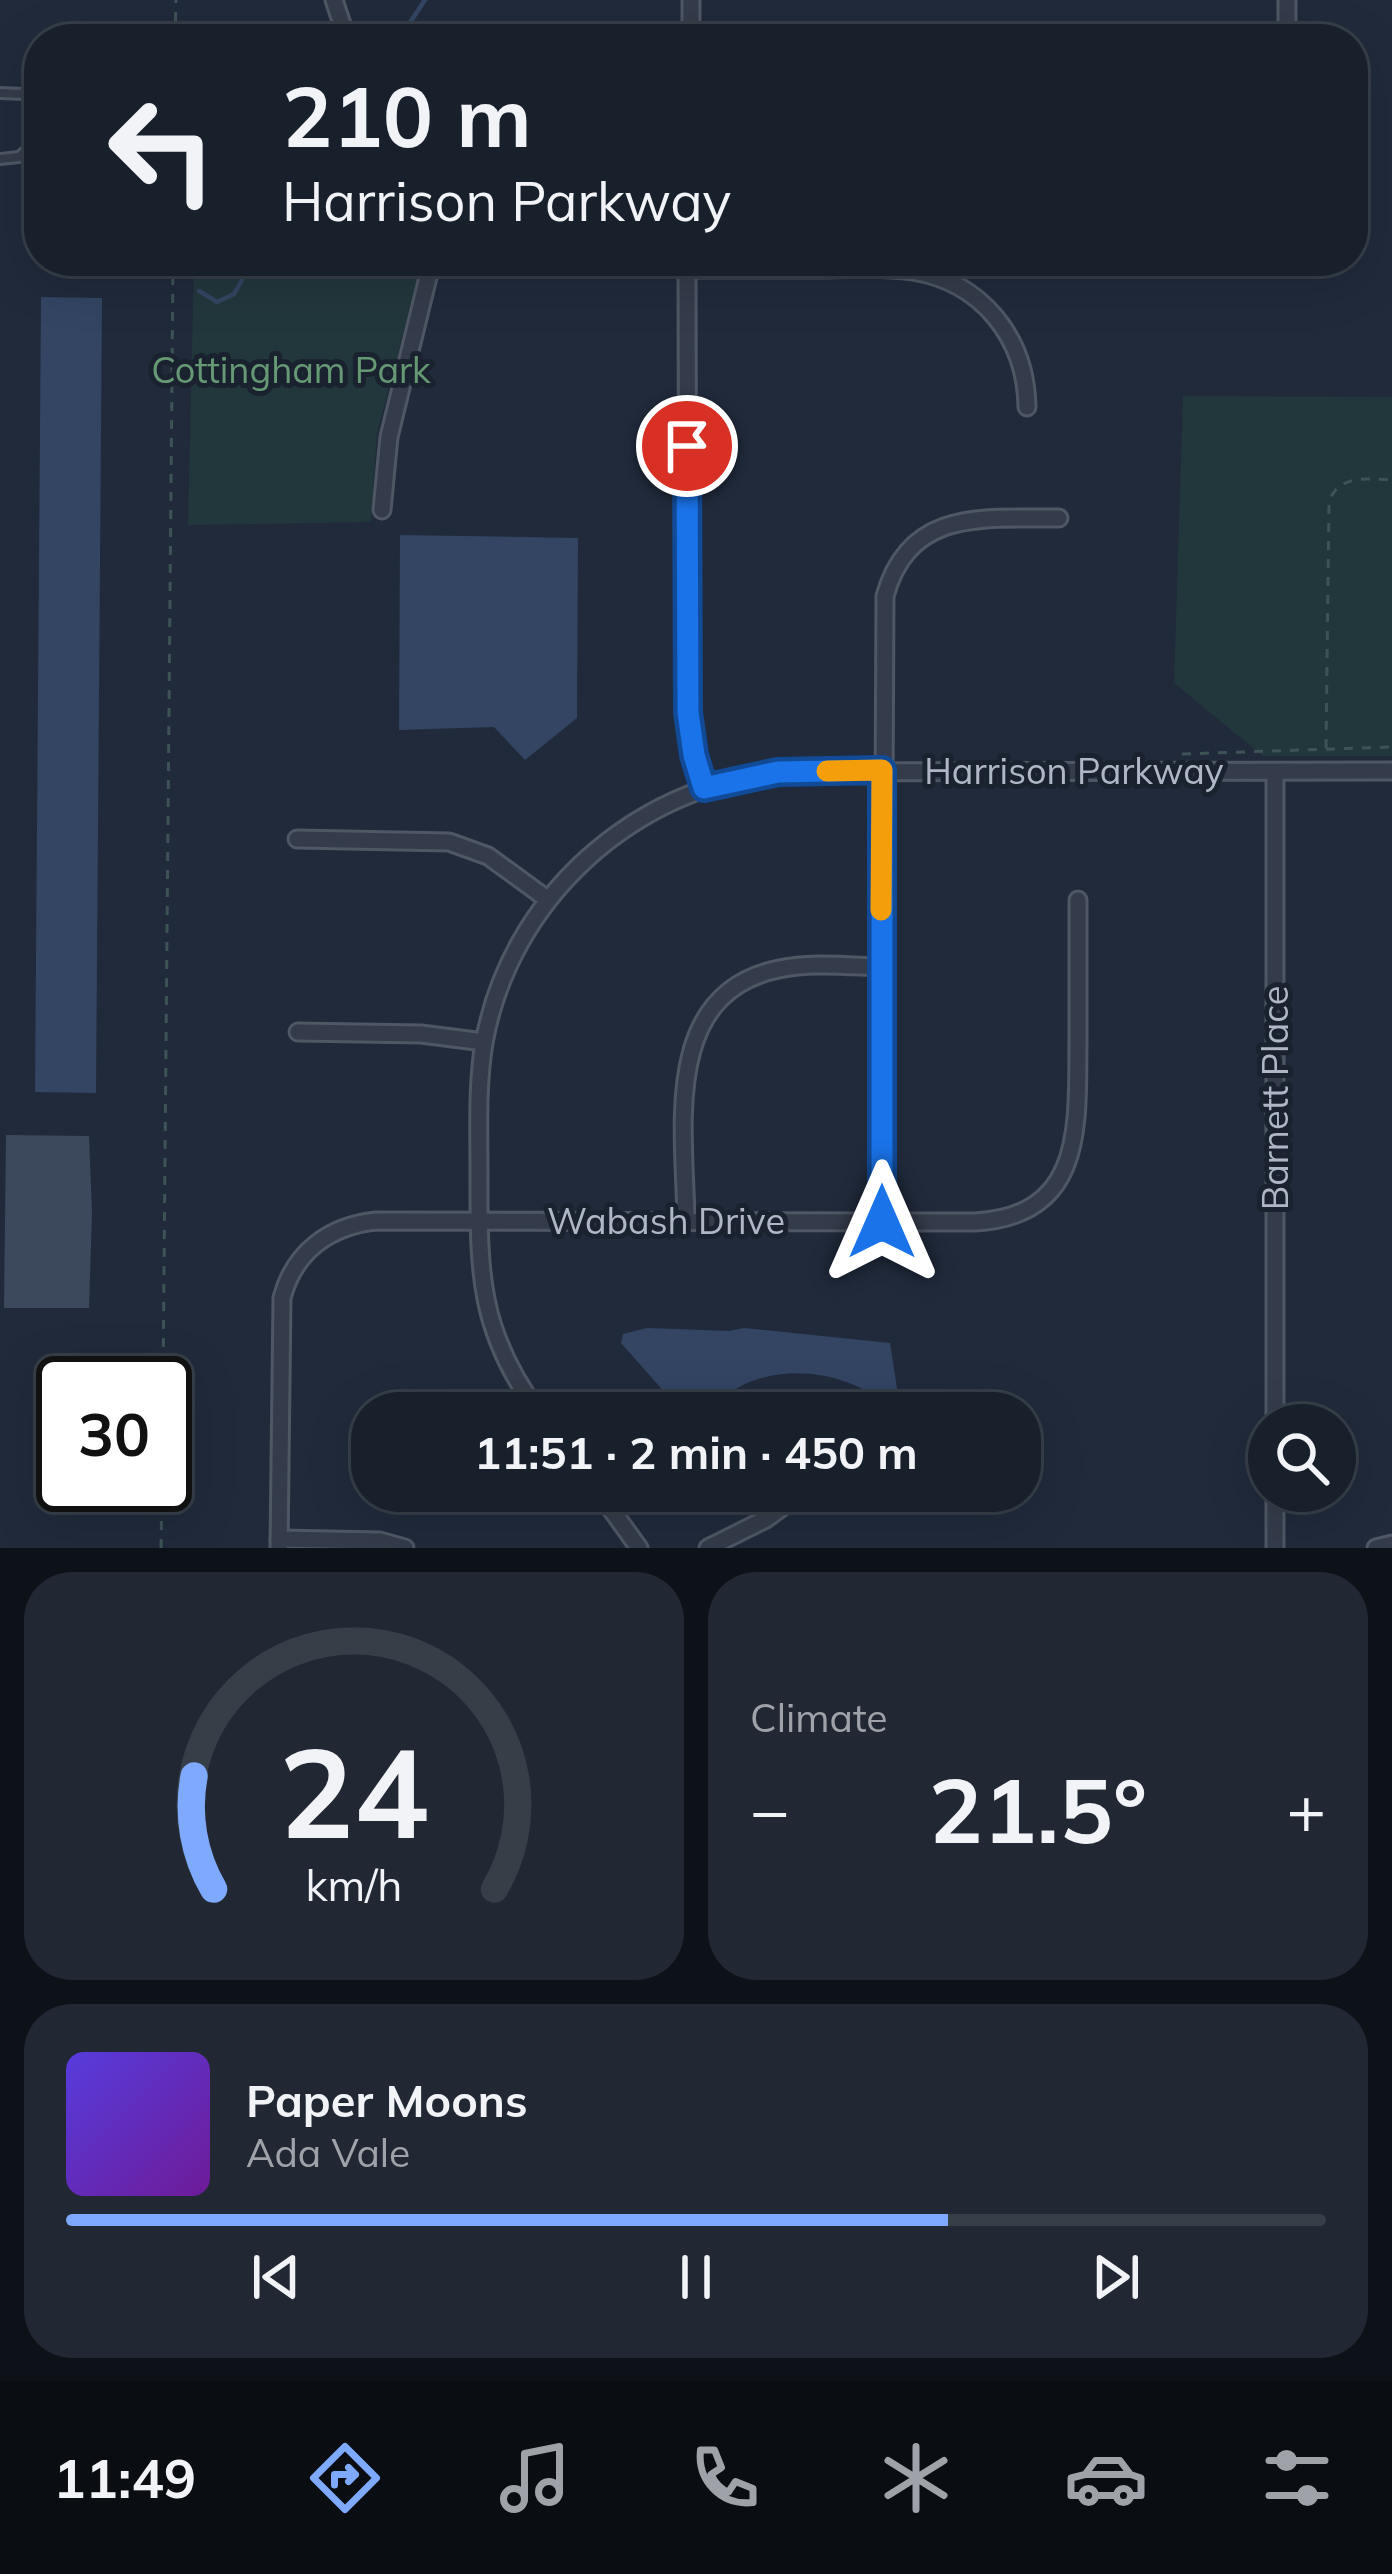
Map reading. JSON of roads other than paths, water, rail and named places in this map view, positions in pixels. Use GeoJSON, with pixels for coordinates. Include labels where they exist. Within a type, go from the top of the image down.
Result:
{"type":"FeatureCollection","features":[{"type":"Feature","properties":{"kind":"street"},"geometry":{"type":"LineString","coordinates":[[382,510],[389,437],[428,276]]}},
{"type":"Feature","properties":{"kind":"street"},"geometry":{"type":"LineString","coordinates":[[687,276],[688,712],[704,788]]}},
{"type":"Feature","properties":{"kind":"street"},"geometry":{"type":"LineString","coordinates":[[936,276],[980,298],[1010,335],[1024,371],[1027,407]]}},
{"type":"Feature","properties":{"kind":"street"},"geometry":{"type":"LineString","coordinates":[[882,1222],[883,606],[901,560],[925,536],[950,523],[1059,518]]}},
{"type":"Feature","properties":{"kind":"street","name":"Harrison Parkway"},"geometry":{"type":"LineString","coordinates":[[526,1392],[506,1358],[486,1308],[479,1221],[484,1042],[502,980],[547,899],[607,840],[669,802],[704,788],[778,772],[1392,771]]}},
{"type":"Feature","properties":{"kind":"street","name":"Barnett Place"},"geometry":{"type":"LineString","coordinates":[[1275,772],[1275,1404]]}},
{"type":"Feature","properties":{"kind":"street"},"geometry":{"type":"LineString","coordinates":[[297,839],[460,844],[488,856],[547,899]]}},
{"type":"Feature","properties":{"kind":"street","name":"Wabash Drive"},"geometry":{"type":"LineString","coordinates":[[279,1544],[280,1313],[291,1273],[316,1243],[349,1225],[376,1221],[1006,1218],[1036,1203],[1060,1179],[1073,1153],[1078,900]]}},
{"type":"Feature","properties":{"kind":"street"},"geometry":{"type":"LineString","coordinates":[[686,1221],[686,1067],[706,1016],[736,986],[779,969],[881,967]]}},
{"type":"Feature","properties":{"kind":"street"},"geometry":{"type":"LineString","coordinates":[[298,1032],[422,1034],[484,1042]]}},
{"type":"Feature","properties":{"kind":"street"},"geometry":{"type":"LineString","coordinates":[[613,1512],[639,1548]]}},
{"type":"Feature","properties":{"kind":"street"},"geometry":{"type":"LineString","coordinates":[[708,1548],[776,1512]]}},
{"type":"Feature","properties":{"kind":"street"},"geometry":{"type":"LineString","coordinates":[[1275,1512],[1275,1548]]}},
{"type":"Feature","properties":{"kind":"street"},"geometry":{"type":"LineString","coordinates":[[279,1544],[380,1540],[405,1548]]}},
{"type":"Feature","properties":{"kind":"street"},"geometry":{"type":"LineString","coordinates":[[1376,1548],[1392,1544]]}},
{"type":"Feature","properties":{"kind":"water"},"geometry":{"type":"Polygon","coordinates":[[[41,297],[102,298],[96,1093],[35,1092],[41,297]]]}},
{"type":"Feature","properties":{"kind":"water"},"geometry":{"type":"Polygon","coordinates":[[[400,535],[578,538],[577,718],[525,760],[494,727],[399,730],[400,535]]]}},
{"type":"Feature","properties":{"kind":"water"},"geometry":{"type":"Polygon","coordinates":[[[647,1328],[744,1328],[890,1343],[898,1392],[867,1392],[841,1380],[800,1373],[759,1379],[732,1392],[664,1392],[621,1343],[623,1334],[647,1328]]]}},
{"type":"Feature","properties":{"kind":"waterway"},"geometry":{"type":"LineString","coordinates":[[409,24],[425,0]]}},
{"type":"Feature","properties":{"kind":"waterway"},"geometry":{"type":"LineString","coordinates":[[199,291],[217,302],[234,294],[244,276]]}},
{"type":"Feature","properties":{"kind":"park label","name":"Cottingham Park"},"geometry":{"type":"Point","coordinates":[291,370]}}]}
